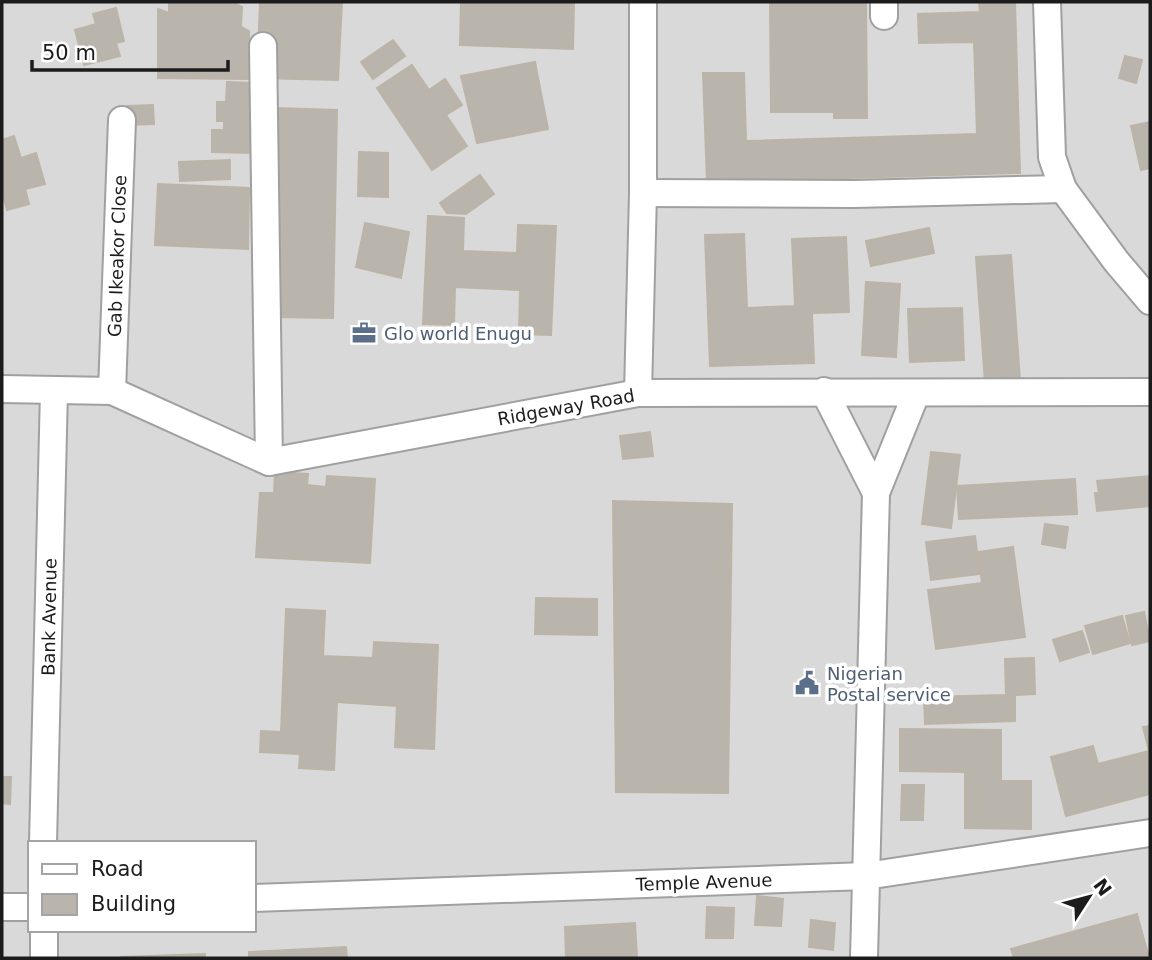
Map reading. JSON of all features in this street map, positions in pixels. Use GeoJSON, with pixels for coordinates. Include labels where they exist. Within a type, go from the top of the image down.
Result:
{"type":"FeatureCollection","features":[{"type":"Feature","properties":{"kind":"street"},"geometry":{"type":"LineString","coordinates":[[638,393],[643,193],[643,2]]}},
{"type":"Feature","properties":{"kind":"street"},"geometry":{"type":"LineString","coordinates":[[1047,2],[1052,157],[1063,190],[1150,301]]}},
{"type":"Feature","properties":{"kind":"street"},"geometry":{"type":"LineString","coordinates":[[2,389],[111,391],[269,462],[263,46]]}},
{"type":"Feature","properties":{"kind":"street","name":"Gab Ikeakor Close"},"geometry":{"type":"LineString","coordinates":[[111,391],[121,120]]}},
{"type":"Feature","properties":{"kind":"street"},"geometry":{"type":"LineString","coordinates":[[643,193],[854,194],[1063,190]]}},
{"type":"Feature","properties":{"kind":"street","name":"Bank Avenue"},"geometry":{"type":"LineString","coordinates":[[43,841],[54,391]]}},
{"type":"Feature","properties":{"kind":"street"},"geometry":{"type":"LineString","coordinates":[[824,391],[876,493]]}},
{"type":"Feature","properties":{"kind":"street","name":"Ridgeway Road"},"geometry":{"type":"LineString","coordinates":[[269,462],[638,393],[1150,392]]}},
{"type":"Feature","properties":{"kind":"street"},"geometry":{"type":"LineString","coordinates":[[864,958],[876,493],[916,394]]}},
{"type":"Feature","properties":{"kind":"street","name":"Temple Avenue"},"geometry":{"type":"LineString","coordinates":[[256,898],[866,876],[1150,833]]}},
{"type":"Feature","properties":{"kind":"street"},"geometry":{"type":"LineString","coordinates":[[2,907],[28,907]]}},
{"type":"Feature","properties":{"kind":"street"},"geometry":{"type":"LineString","coordinates":[[44,932],[44,958]]}},
{"type":"Feature","properties":{"kind":"shaded area"},"geometry":{"type":"Polygon","coordinates":[[[2,2],[1150,2],[1150,958],[2,958],[2,2]]]}},
{"type":"Feature","properties":{"kind":"building"},"geometry":{"type":"Polygon","coordinates":[[[169,2],[231,2],[242,7],[241,27],[249,31],[249,79],[158,78],[158,9],[169,13],[169,2]]]}},
{"type":"Feature","properties":{"kind":"building"},"geometry":{"type":"Polygon","coordinates":[[[260,2],[342,2],[338,80],[257,78],[260,2]]]}},
{"type":"Feature","properties":{"kind":"building"},"geometry":{"type":"Polygon","coordinates":[[[461,2],[574,2],[573,49],[460,45],[461,2]]]}},
{"type":"Feature","properties":{"kind":"building"},"geometry":{"type":"Polygon","coordinates":[[[770,2],[866,2],[867,118],[834,118],[834,112],[771,112],[770,2]]]}},
{"type":"Feature","properties":{"kind":"building"},"geometry":{"type":"Polygon","coordinates":[[[979,2],[1015,2],[1020,173],[707,182],[703,73],[744,73],[746,141],[977,134],[974,42],[919,43],[918,14],[980,12],[979,2]]]}},
{"type":"Feature","properties":{"kind":"building"},"geometry":{"type":"Polygon","coordinates":[[[116,8],[124,41],[116,43],[120,56],[84,65],[75,30],[96,24],[93,14],[116,8]]]}},
{"type":"Feature","properties":{"kind":"building"},"geometry":{"type":"Polygon","coordinates":[[[393,40],[405,56],[373,79],[361,62],[393,40]]]}},
{"type":"Feature","properties":{"kind":"building"},"geometry":{"type":"Polygon","coordinates":[[[1125,56],[1142,60],[1136,83],[1119,78],[1125,56]]]}},
{"type":"Feature","properties":{"kind":"building"},"geometry":{"type":"Polygon","coordinates":[[[535,62],[548,129],[477,143],[461,76],[535,62]]]}},
{"type":"Feature","properties":{"kind":"building"},"geometry":{"type":"Polygon","coordinates":[[[412,65],[429,90],[445,79],[462,105],[446,115],[467,146],[432,170],[377,88],[412,65]]]}},
{"type":"Feature","properties":{"kind":"building"},"geometry":{"type":"Polygon","coordinates":[[[227,82],[255,83],[253,153],[212,152],[212,130],[224,130],[224,121],[217,121],[217,102],[226,102],[227,82]]]}},
{"type":"Feature","properties":{"kind":"building"},"geometry":{"type":"Polygon","coordinates":[[[153,105],[154,124],[127,125],[127,106],[153,105]]]}},
{"type":"Feature","properties":{"kind":"building"},"geometry":{"type":"Polygon","coordinates":[[[276,108],[337,110],[333,318],[273,317],[276,108]]]}},
{"type":"Feature","properties":{"kind":"building"},"geometry":{"type":"Polygon","coordinates":[[[1150,122],[1150,168],[1141,170],[1131,126],[1150,122]]]}},
{"type":"Feature","properties":{"kind":"building"},"geometry":{"type":"Polygon","coordinates":[[[14,136],[21,158],[36,153],[45,184],[25,189],[29,204],[7,210],[2,192],[2,140],[14,136]]]}},
{"type":"Feature","properties":{"kind":"building"},"geometry":{"type":"Polygon","coordinates":[[[359,152],[388,153],[388,197],[358,196],[359,152]]]}},
{"type":"Feature","properties":{"kind":"building"},"geometry":{"type":"Polygon","coordinates":[[[230,160],[230,179],[180,181],[179,162],[230,160]]]}},
{"type":"Feature","properties":{"kind":"building"},"geometry":{"type":"Polygon","coordinates":[[[480,175],[494,194],[466,214],[447,213],[440,203],[480,175]]]}},
{"type":"Feature","properties":{"kind":"building"},"geometry":{"type":"Polygon","coordinates":[[[158,184],[249,188],[248,249],[155,245],[158,184]]]}},
{"type":"Feature","properties":{"kind":"building"},"geometry":{"type":"Polygon","coordinates":[[[428,216],[464,218],[463,251],[517,253],[518,225],[556,226],[551,335],[519,334],[520,290],[455,287],[454,325],[423,324],[428,216]]]}},
{"type":"Feature","properties":{"kind":"building"},"geometry":{"type":"Polygon","coordinates":[[[365,223],[409,232],[401,278],[356,267],[365,223]]]}},
{"type":"Feature","properties":{"kind":"building"},"geometry":{"type":"Polygon","coordinates":[[[929,228],[934,253],[871,266],[866,241],[929,228]]]}},
{"type":"Feature","properties":{"kind":"building"},"geometry":{"type":"Polygon","coordinates":[[[744,234],[747,308],[795,306],[792,239],[846,237],[849,312],[812,313],[814,363],[710,366],[705,235],[744,234]]]}},
{"type":"Feature","properties":{"kind":"building"},"geometry":{"type":"Polygon","coordinates":[[[1011,255],[1020,380],[985,383],[976,257],[1011,255]]]}},
{"type":"Feature","properties":{"kind":"building"},"geometry":{"type":"Polygon","coordinates":[[[866,282],[900,284],[896,357],[862,355],[866,282]]]}},
{"type":"Feature","properties":{"kind":"building"},"geometry":{"type":"Polygon","coordinates":[[[962,308],[964,360],[910,362],[908,309],[962,308]]]}},
{"type":"Feature","properties":{"kind":"building"},"geometry":{"type":"Polygon","coordinates":[[[650,432],[653,456],[623,459],[620,436],[650,432]]]}},
{"type":"Feature","properties":{"kind":"building"},"geometry":{"type":"Polygon","coordinates":[[[931,452],[960,455],[951,528],[922,524],[931,452]]]}},
{"type":"Feature","properties":{"kind":"building"},"geometry":{"type":"Polygon","coordinates":[[[275,472],[308,474],[307,485],[326,487],[327,476],[375,479],[370,563],[256,557],[260,493],[274,493],[275,472]]]}},
{"type":"Feature","properties":{"kind":"building"},"geometry":{"type":"Polygon","coordinates":[[[1150,476],[1150,506],[1097,511],[1097,481],[1150,476]]]}},
{"type":"Feature","properties":{"kind":"building"},"geometry":{"type":"Polygon","coordinates":[[[1075,479],[1077,514],[959,519],[957,486],[1075,479]]]}},
{"type":"Feature","properties":{"kind":"building"},"geometry":{"type":"Polygon","coordinates":[[[613,501],[732,504],[728,793],[616,792],[613,501]]]}},
{"type":"Feature","properties":{"kind":"building"},"geometry":{"type":"Polygon","coordinates":[[[1045,524],[1068,527],[1065,548],[1042,544],[1045,524]]]}},
{"type":"Feature","properties":{"kind":"building"},"geometry":{"type":"Polygon","coordinates":[[[975,536],[980,574],[931,580],[926,542],[975,536]]]}},
{"type":"Feature","properties":{"kind":"building"},"geometry":{"type":"Polygon","coordinates":[[[1013,547],[1025,637],[936,649],[928,590],[982,583],[978,552],[1013,547]]]}},
{"type":"Feature","properties":{"kind":"building"},"geometry":{"type":"Polygon","coordinates":[[[536,598],[597,599],[597,635],[535,634],[536,598]]]}},
{"type":"Feature","properties":{"kind":"building"},"geometry":{"type":"Polygon","coordinates":[[[286,609],[325,611],[323,656],[373,658],[374,642],[438,645],[434,749],[395,747],[397,706],[337,702],[334,770],[299,768],[300,754],[260,752],[261,731],[281,732],[286,609]]]}},
{"type":"Feature","properties":{"kind":"building"},"geometry":{"type":"Polygon","coordinates":[[[1144,612],[1150,641],[1132,645],[1126,616],[1144,612]]]}},
{"type":"Feature","properties":{"kind":"building"},"geometry":{"type":"Polygon","coordinates":[[[1122,616],[1130,643],[1093,654],[1085,626],[1122,616]]]}},
{"type":"Feature","properties":{"kind":"building"},"geometry":{"type":"Polygon","coordinates":[[[1082,631],[1089,652],[1060,661],[1053,640],[1082,631]]]}},
{"type":"Feature","properties":{"kind":"building"},"geometry":{"type":"Polygon","coordinates":[[[1034,658],[1035,694],[1015,695],[1015,721],[925,724],[924,697],[1006,695],[1005,659],[1034,658]]]}},
{"type":"Feature","properties":{"kind":"building"},"geometry":{"type":"Polygon","coordinates":[[[1150,726],[1150,794],[1066,816],[1051,757],[1093,746],[1098,764],[1149,751],[1143,727],[1150,726]]]}},
{"type":"Feature","properties":{"kind":"building"},"geometry":{"type":"Polygon","coordinates":[[[900,729],[1001,730],[1001,781],[1031,781],[1031,829],[965,828],[965,772],[900,771],[900,729]]]}},
{"type":"Feature","properties":{"kind":"building"},"geometry":{"type":"Polygon","coordinates":[[[2,777],[11,777],[10,804],[2,803],[2,777]]]}},
{"type":"Feature","properties":{"kind":"building"},"geometry":{"type":"Polygon","coordinates":[[[902,785],[924,785],[923,820],[901,820],[902,785]]]}},
{"type":"Feature","properties":{"kind":"building"},"geometry":{"type":"Polygon","coordinates":[[[757,896],[783,899],[781,926],[755,925],[757,896]]]}},
{"type":"Feature","properties":{"kind":"building"},"geometry":{"type":"Polygon","coordinates":[[[707,907],[734,908],[733,938],[706,938],[707,907]]]}},
{"type":"Feature","properties":{"kind":"building"},"geometry":{"type":"Polygon","coordinates":[[[1137,914],[1149,958],[1014,958],[1011,949],[1137,914]]]}},
{"type":"Feature","properties":{"kind":"building"},"geometry":{"type":"Polygon","coordinates":[[[811,920],[835,923],[833,950],[809,947],[811,920]]]}},
{"type":"Feature","properties":{"kind":"building"},"geometry":{"type":"Polygon","coordinates":[[[635,923],[637,958],[566,958],[565,927],[635,923]]]}},
{"type":"Feature","properties":{"kind":"building"},"geometry":{"type":"Polygon","coordinates":[[[346,947],[347,958],[249,958],[249,952],[346,947]]]}},
{"type":"Feature","properties":{"kind":"building"},"geometry":{"type":"Polygon","coordinates":[[[205,954],[205,958],[121,958],[121,957],[205,954]]]}},
{"type":"Feature","properties":{"kind":"place","name":"Glo world Enugu"},"geometry":{"type":"Point","coordinates":[364,333]}},
{"type":"Feature","properties":{"kind":"place","name":"Nigerian Postal service"},"geometry":{"type":"Point","coordinates":[807,683]}}]}
